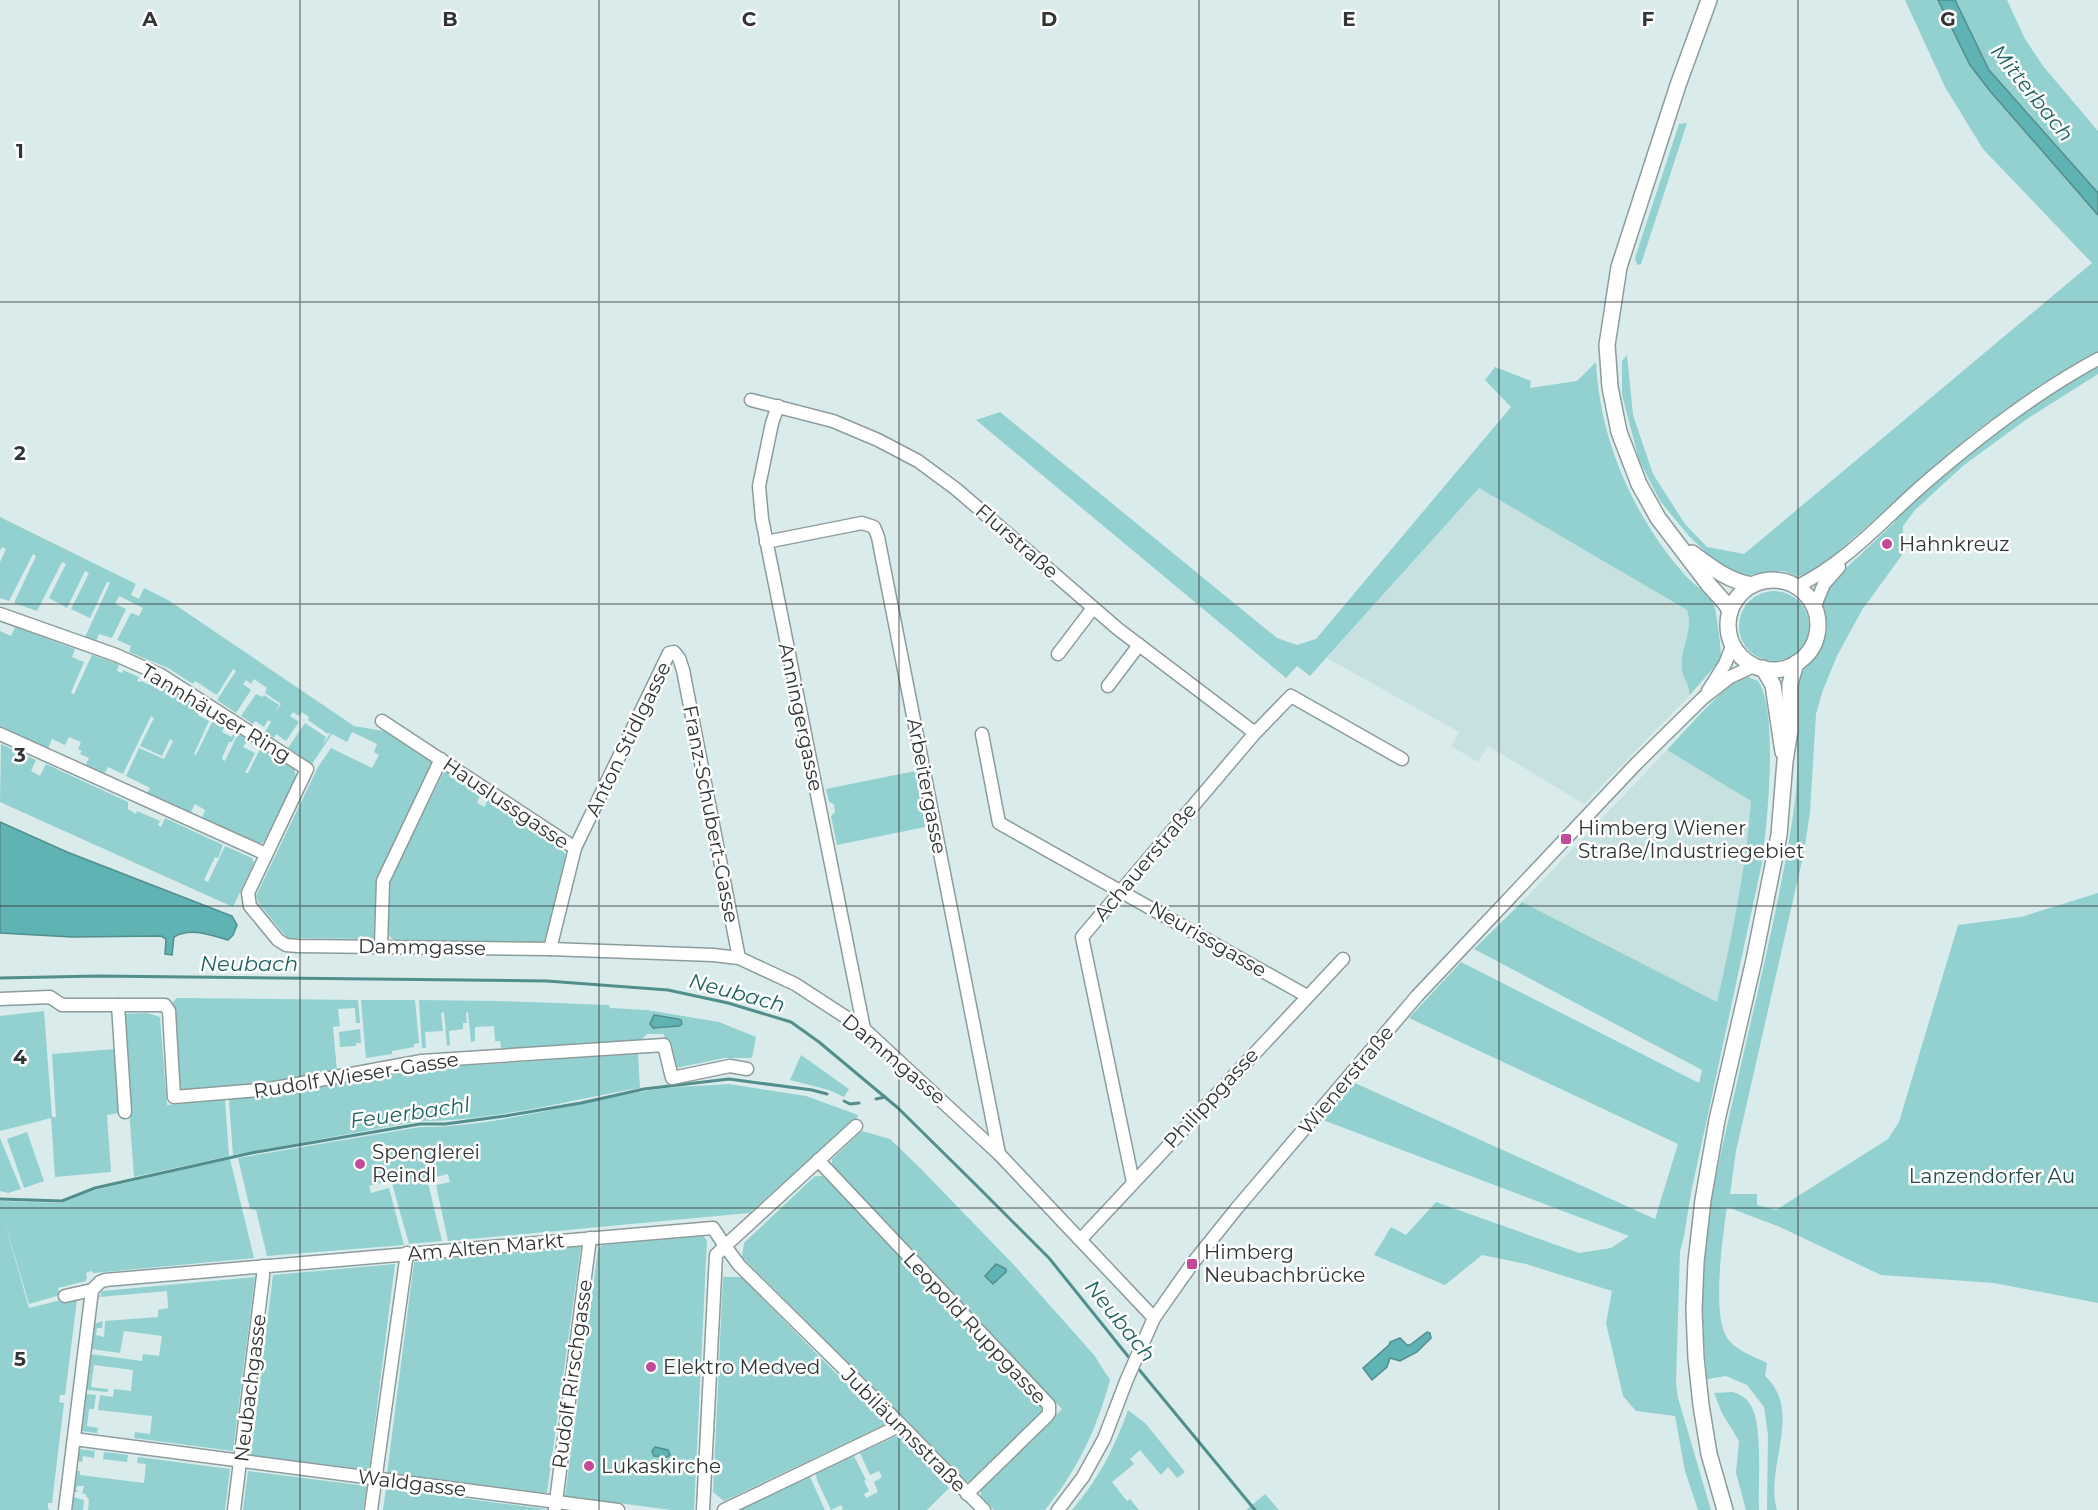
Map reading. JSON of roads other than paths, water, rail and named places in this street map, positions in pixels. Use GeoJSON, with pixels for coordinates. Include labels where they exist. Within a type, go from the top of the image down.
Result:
{"type":"FeatureCollection","features":[{"type":"Feature","properties":{"kind":"main road"},"geometry":{"type":"LineString","coordinates":[[1709,0],[1678,85],[1619,267],[1610,313],[1607,345],[1610,387],[1619,432],[1639,484],[1658,518],[1730,611]]}},
{"type":"Feature","properties":{"kind":"main road"},"geometry":{"type":"LineString","coordinates":[[1680,544],[1716,571],[1739,583],[1752,585]]}},
{"type":"Feature","properties":{"kind":"main road"},"geometry":{"type":"LineString","coordinates":[[1759,667],[1784,668],[1796,663],[1809,651],[1816,634],[1817,616],[1810,600],[1796,587],[1779,580],[1752,585],[1742,592],[1730,611],[1729,634],[1739,654],[1759,667],[1773,686],[1778,730],[1785,761]]}},
{"type":"Feature","properties":{"kind":"main road"},"geometry":{"type":"LineString","coordinates":[[1725,1510],[1709,1454],[1701,1405],[1694,1329],[1696,1262],[1703,1200],[1717,1120],[1754,960],[1779,835],[1790,730],[1790,684],[1796,663]]}},
{"type":"Feature","properties":{"kind":"street"},"geometry":{"type":"LineString","coordinates":[[1796,587],[1817,577],[1864,539],[1957,455],[2021,406],[2098,359]]}},
{"type":"Feature","properties":{"kind":"street","name":"Flurstraße"},"geometry":{"type":"LineString","coordinates":[[751,400],[778,405],[833,421],[878,440],[918,461],[957,489],[1139,645],[1255,733]]}},
{"type":"Feature","properties":{"kind":"street","name":"Anningergasse"},"geometry":{"type":"LineString","coordinates":[[778,405],[759,486],[766,542],[864,1029]]}},
{"type":"Feature","properties":{"kind":"street","name":"Arbeitergasse"},"geometry":{"type":"LineString","coordinates":[[766,542],[862,524],[874,527],[878,537],[999,1154]]}},
{"type":"Feature","properties":{"kind":"street"},"geometry":{"type":"LineString","coordinates":[[1814,608],[1824,584],[1864,539]]}},
{"type":"Feature","properties":{"kind":"street"},"geometry":{"type":"LineString","coordinates":[[1058,654],[1094,608]]}},
{"type":"Feature","properties":{"kind":"street","name":"Tannhäuser Ring"},"geometry":{"type":"LineString","coordinates":[[0,614],[116,655],[160,675],[307,769],[249,889],[249,904],[280,942],[294,946],[307,946]]}},
{"type":"Feature","properties":{"kind":"street","name":"Wienerstraße"},"geometry":{"type":"LineString","coordinates":[[1703,698],[1725,664],[1733,644]]}},
{"type":"Feature","properties":{"kind":"street"},"geometry":{"type":"LineString","coordinates":[[1108,686],[1139,645]]}},
{"type":"Feature","properties":{"kind":"street","name":"Anton Stidlgasse"},"geometry":{"type":"LineString","coordinates":[[575,848],[669,653],[674,652],[679,658],[683,670]]}},
{"type":"Feature","properties":{"kind":"street","name":"Wienerstraße"},"geometry":{"type":"LineString","coordinates":[[1058,1510],[1094,1459],[1154,1318],[1192,1264],[1237,1208],[1417,996],[1637,763],[1703,698],[1730,677],[1759,667]]}},
{"type":"Feature","properties":{"kind":"street","name":"Franz-Schubert-Gasse"},"geometry":{"type":"LineString","coordinates":[[683,670],[739,958]]}},
{"type":"Feature","properties":{"kind":"street","name":"Achauerstraße"},"geometry":{"type":"LineString","coordinates":[[1133,1182],[1082,936],[1255,733],[1291,696],[1402,759]]}},
{"type":"Feature","properties":{"kind":"street","name":"Hauslussgasse"},"geometry":{"type":"LineString","coordinates":[[382,721],[575,848],[550,949]]}},
{"type":"Feature","properties":{"kind":"street"},"geometry":{"type":"LineString","coordinates":[[0,734],[266,854]]}},
{"type":"Feature","properties":{"kind":"street","name":"Neurissgasse"},"geometry":{"type":"LineString","coordinates":[[982,734],[999,823],[1121,889],[1307,996]]}},
{"type":"Feature","properties":{"kind":"street"},"geometry":{"type":"LineString","coordinates":[[381,946],[383,880],[441,759]]}},
{"type":"Feature","properties":{"kind":"street","name":"Dammgasse"},"geometry":{"type":"LineString","coordinates":[[307,946],[550,949],[739,958],[795,984],[864,1029],[999,1154],[1154,1318]]}},
{"type":"Feature","properties":{"kind":"street","name":"Philippgasse"},"geometry":{"type":"LineString","coordinates":[[1080,1239],[1343,959]]}},
{"type":"Feature","properties":{"kind":"street"},"geometry":{"type":"LineString","coordinates":[[0,999],[51,998],[62,1005],[124,1005],[125,1112]]}},
{"type":"Feature","properties":{"kind":"street","name":"Rudolf Wieser-Gasse"},"geometry":{"type":"LineString","coordinates":[[124,1005],[161,1004],[167,1007],[174,1097],[270,1089],[422,1062],[664,1045],[672,1078],[730,1066],[747,1069]]}},
{"type":"Feature","properties":{"kind":"street"},"geometry":{"type":"LineString","coordinates":[[703,1510],[716,1255],[856,1126]]}},
{"type":"Feature","properties":{"kind":"street","name":"Leopold Ruppgasse"},"geometry":{"type":"LineString","coordinates":[[818,1161],[1049,1405],[1047,1416],[967,1494]]}},
{"type":"Feature","properties":{"kind":"street","name":"Am Alten Markt"},"geometry":{"type":"LineString","coordinates":[[65,1296],[92,1290],[105,1280],[713,1228],[725,1246]]}},
{"type":"Feature","properties":{"kind":"street","name":"Rudolf Rirschgasse"},"geometry":{"type":"LineString","coordinates":[[555,1506],[590,1238]]}},
{"type":"Feature","properties":{"kind":"street","name":"Jubiläumsstraße"},"geometry":{"type":"LineString","coordinates":[[725,1246],[739,1265],[984,1510]]}},
{"type":"Feature","properties":{"kind":"street"},"geometry":{"type":"LineString","coordinates":[[371,1510],[406,1253]]}},
{"type":"Feature","properties":{"kind":"street","name":"Neubachgasse"},"geometry":{"type":"LineString","coordinates":[[234,1510],[263,1266]]}},
{"type":"Feature","properties":{"kind":"street"},"geometry":{"type":"LineString","coordinates":[[65,1510],[92,1290]]}},
{"type":"Feature","properties":{"kind":"street"},"geometry":{"type":"LineString","coordinates":[[724,1510],[901,1425]]}},
{"type":"Feature","properties":{"kind":"street","name":"Waldgasse"},"geometry":{"type":"LineString","coordinates":[[74,1439],[375,1479],[555,1506],[618,1510]]}},
{"type":"Feature","properties":{"kind":"waterway","name":"Neubach"},"geometry":{"type":"LineString","coordinates":[[0,978],[98,976],[547,981],[668,990],[728,1003],[791,1022],[819,1042],[898,1108],[973,1182],[1049,1258],[1131,1360]]}},
{"type":"Feature","properties":{"kind":"waterway","name":"Feuerbachl"},"geometry":{"type":"LineString","coordinates":[[0,1199],[62,1201],[95,1188],[251,1153],[420,1124],[445,1124],[505,1116],[644,1089],[729,1079],[827,1094]]}},
{"type":"Feature","properties":{"kind":"waterway","name":"Neubach"},"geometry":{"type":"LineString","coordinates":[[876,1099],[885,1097]]}},
{"type":"Feature","properties":{"kind":"waterway"},"geometry":{"type":"LineString","coordinates":[[844,1101],[850,1104],[859,1103]]}},
{"type":"Feature","properties":{"kind":"waterway","name":"Neubach"},"geometry":{"type":"LineString","coordinates":[[1137,1367],[1255,1510]]}},
{"type":"Feature","properties":{"kind":"place","name":"Hahnkreuz"},"geometry":{"type":"Point","coordinates":[1887,544]}},
{"type":"Feature","properties":{"kind":"place","name":"Himberg Wiener Straße/Industriegebiet"},"geometry":{"type":"Point","coordinates":[1566,839]}},
{"type":"Feature","properties":{"kind":"place","name":"Spenglerei Reindl"},"geometry":{"type":"Point","coordinates":[360,1164]}},
{"type":"Feature","properties":{"kind":"place","name":"Himberg Neubachbrücke"},"geometry":{"type":"Point","coordinates":[1192,1264]}},
{"type":"Feature","properties":{"kind":"place","name":"Elektro Medved"},"geometry":{"type":"Point","coordinates":[651,1367]}},
{"type":"Feature","properties":{"kind":"place","name":"Lukaskirche"},"geometry":{"type":"Point","coordinates":[589,1466]}},
{"type":"Feature","properties":{"kind":"water label","name":"Mitterbach"},"geometry":{"type":"Point","coordinates":[2032,93]}},
{"type":"Feature","properties":{"kind":"park label","name":"Lanzendorfer Au"},"geometry":{"type":"Point","coordinates":[1992,1176]}}]}
